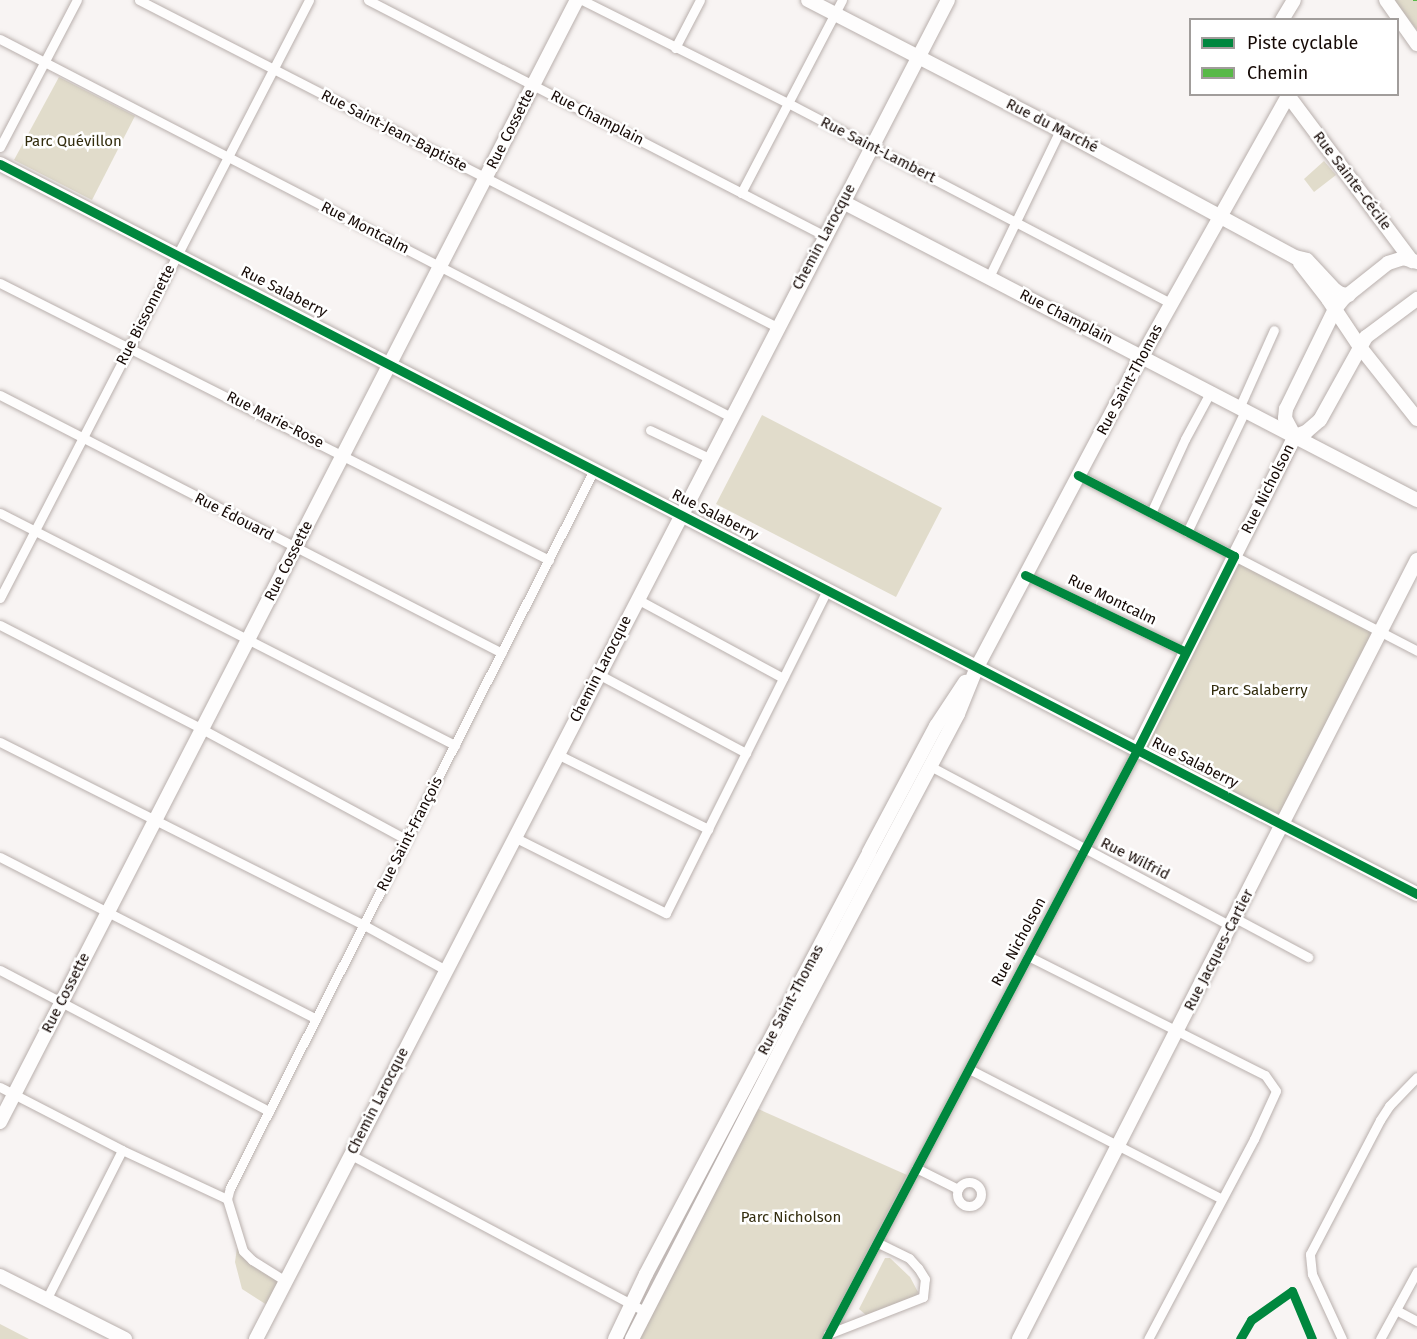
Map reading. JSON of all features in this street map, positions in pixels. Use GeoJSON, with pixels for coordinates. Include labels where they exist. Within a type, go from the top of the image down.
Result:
{"type":"FeatureCollection","features":[{"type":"Feature","properties":{"kind":"street"},"geometry":{"type":"LineString","coordinates":[[0,147],[77,0]]}},
{"type":"Feature","properties":{"kind":"street","name":"Rue Saint-Jean-Baptiste"},"geometry":{"type":"LineString","coordinates":[[139,0],[777,327]]}},
{"type":"Feature","properties":{"kind":"street","name":"Rue Bissonnette"},"geometry":{"type":"LineString","coordinates":[[0,598],[309,0]]}},
{"type":"Feature","properties":{"kind":"street","name":"Rue Champlain"},"geometry":{"type":"LineString","coordinates":[[368,0],[825,236]]}},
{"type":"Feature","properties":{"kind":"street","name":"Rue Cossette"},"geometry":{"type":"LineString","coordinates":[[0,1122],[577,0]]}},
{"type":"Feature","properties":{"kind":"street","name":"Rue Saint-Lambert"},"geometry":{"type":"LineString","coordinates":[[582,0],[788,103],[1171,303]]}},
{"type":"Feature","properties":{"kind":"street"},"geometry":{"type":"LineString","coordinates":[[675,48],[700,0]]}},
{"type":"Feature","properties":{"kind":"street","name":"Rue du Marché"},"geometry":{"type":"LineString","coordinates":[[808,0],[1060,130],[1295,257],[1307,260],[1335,290],[1349,295]]}},
{"type":"Feature","properties":{"kind":"street"},"geometry":{"type":"LineString","coordinates":[[741,193],[842,0]]}},
{"type":"Feature","properties":{"kind":"street","name":"Chemin Larocque"},"geometry":{"type":"LineString","coordinates":[[256,1339],[730,417],[948,0]]}},
{"type":"Feature","properties":{"kind":"street"},"geometry":{"type":"LineString","coordinates":[[1386,0],[1399,18]]}},
{"type":"Feature","properties":{"kind":"street"},"geometry":{"type":"LineString","coordinates":[[1283,18],[1287,2]]}},
{"type":"Feature","properties":{"kind":"street"},"geometry":{"type":"LineString","coordinates":[[1399,18],[1417,44]]}},
{"type":"Feature","properties":{"kind":"street","name":"Rue Montcalm"},"geometry":{"type":"LineString","coordinates":[[0,39],[730,417]]}},
{"type":"Feature","properties":{"kind":"street","name":"Rue Saint-Thomas"},"geometry":{"type":"LineString","coordinates":[[632,1339],[745,1104],[936,726],[976,667],[1142,356],[1286,96]]}},
{"type":"Feature","properties":{"kind":"street","name":"Rue Sainte-Cécile"},"geometry":{"type":"LineString","coordinates":[[1288,96],[1415,263]]}},
{"type":"Feature","properties":{"kind":"street"},"geometry":{"type":"LineString","coordinates":[[989,277],[1060,130]]}},
{"type":"Feature","properties":{"kind":"street","name":"Rue Salaberry"},"geometry":{"type":"LineString","coordinates":[[0,164],[1417,894]]}},
{"type":"Feature","properties":{"kind":"street","name":"Rue Champlain"},"geometry":{"type":"LineString","coordinates":[[843,201],[1243,407],[1417,500]]}},
{"type":"Feature","properties":{"kind":"street","name":"Rue du Marché"},"geometry":{"type":"LineString","coordinates":[[1295,257],[1335,309],[1360,347],[1417,419]]}},
{"type":"Feature","properties":{"kind":"street","name":"Rue Nicholson"},"geometry":{"type":"LineString","coordinates":[[1294,436],[1285,418],[1286,409],[1335,309],[1388,263],[1415,263]]}},
{"type":"Feature","properties":{"kind":"street","name":"Rue Marie-Rose"},"geometry":{"type":"LineString","coordinates":[[0,283],[343,454],[549,560]]}},
{"type":"Feature","properties":{"kind":"street","name":"Rue Nicholson"},"geometry":{"type":"LineString","coordinates":[[827,1337],[1137,750],[1294,436],[1306,432],[1320,420],[1366,337],[1417,299]]}},
{"type":"Feature","properties":{"kind":"street"},"geometry":{"type":"LineString","coordinates":[[1187,532],[1243,407],[1274,330]]}},
{"type":"Feature","properties":{"kind":"street"},"geometry":{"type":"LineString","coordinates":[[1151,513],[1185,439],[1211,391]]}},
{"type":"Feature","properties":{"kind":"street","name":"Rue Édouard"},"geometry":{"type":"LineString","coordinates":[[0,395],[502,653]]}},
{"type":"Feature","properties":{"kind":"street"},"geometry":{"type":"LineString","coordinates":[[650,430],[709,458]]}},
{"type":"Feature","properties":{"kind":"street","name":"Rue Saint-François"},"geometry":{"type":"LineString","coordinates":[[227,1199],[230,1188],[594,470]]}},
{"type":"Feature","properties":{"kind":"street"},"geometry":{"type":"LineString","coordinates":[[1078,475],[1417,651]]}},
{"type":"Feature","properties":{"kind":"street"},"geometry":{"type":"LineString","coordinates":[[0,513],[455,745]]}},
{"type":"Feature","properties":{"kind":"street","name":"Rue Jacques-Cartier"},"geometry":{"type":"LineString","coordinates":[[1019,1339],[1417,560]]}},
{"type":"Feature","properties":{"kind":"street","name":"Rue Montcalm"},"geometry":{"type":"LineString","coordinates":[[1025,575],[1186,652]]}},
{"type":"Feature","properties":{"kind":"street"},"geometry":{"type":"LineString","coordinates":[[514,837],[666,913],[827,590]]}},
{"type":"Feature","properties":{"kind":"street"},"geometry":{"type":"LineString","coordinates":[[637,599],[783,678]]}},
{"type":"Feature","properties":{"kind":"street"},"geometry":{"type":"LineString","coordinates":[[0,625],[202,729],[407,840]]}},
{"type":"Feature","properties":{"kind":"street","name":"Rue Saint-Thomas"},"geometry":{"type":"LineString","coordinates":[[615,1339],[632,1304],[745,1104],[958,714],[976,667]]}},
{"type":"Feature","properties":{"kind":"street"},"geometry":{"type":"LineString","coordinates":[[598,674],[746,753]]}},
{"type":"Feature","properties":{"kind":"street"},"geometry":{"type":"LineString","coordinates":[[0,742],[364,925],[446,970]]}},
{"type":"Feature","properties":{"kind":"street"},"geometry":{"type":"LineString","coordinates":[[557,754],[708,829]]}},
{"type":"Feature","properties":{"kind":"street","name":"Rue Wilfrid"},"geometry":{"type":"LineString","coordinates":[[930,766],[1084,850],[1308,957]]}},
{"type":"Feature","properties":{"kind":"street"},"geometry":{"type":"LineString","coordinates":[[0,857],[107,914],[316,1019]]}},
{"type":"Feature","properties":{"kind":"street"},"geometry":{"type":"LineString","coordinates":[[1028,956],[1264,1075],[1276,1091],[1275,1098],[1148,1339]]}},
{"type":"Feature","properties":{"kind":"street"},"geometry":{"type":"LineString","coordinates":[[0,969],[269,1111]]}},
{"type":"Feature","properties":{"kind":"street"},"geometry":{"type":"LineString","coordinates":[[969,1069],[1222,1199]]}},
{"type":"Feature","properties":{"kind":"street"},"geometry":{"type":"LineString","coordinates":[[1342,1339],[1312,1274],[1310,1254],[1380,1120],[1389,1106],[1417,1077]]}},
{"type":"Feature","properties":{"kind":"street"},"geometry":{"type":"LineString","coordinates":[[0,1087],[122,1150],[227,1199],[243,1251],[252,1260],[286,1281]]}},
{"type":"Feature","properties":{"kind":"street"},"geometry":{"type":"LineString","coordinates":[[46,1300],[122,1150]]}},
{"type":"Feature","properties":{"kind":"street"},"geometry":{"type":"LineString","coordinates":[[351,1155],[646,1312]]}},
{"type":"Feature","properties":{"kind":"street"},"geometry":{"type":"LineString","coordinates":[[916,1168],[958,1189]]}},
{"type":"Feature","properties":{"kind":"street"},"geometry":{"type":"LineString","coordinates":[[827,1337],[923,1297],[925,1279],[918,1268],[909,1258],[878,1243]]}},
{"type":"Feature","properties":{"kind":"street"},"geometry":{"type":"LineString","coordinates":[[1380,1339],[1417,1271]]}},
{"type":"Feature","properties":{"kind":"street"},"geometry":{"type":"LineString","coordinates":[[0,1276],[125,1339]]}},
{"type":"Feature","properties":{"kind":"street"},"geometry":{"type":"LineString","coordinates":[[1396,1310],[1417,1321]]}},
{"type":"Feature","properties":{"kind":"green space"},"geometry":{"type":"Polygon","coordinates":[[[1394,0],[1417,0],[1417,30],[1394,0]]]}},
{"type":"Feature","properties":{"kind":"green space","name":"Parc Quévillon"},"geometry":{"type":"Polygon","coordinates":[[[59,77],[135,116],[92,200],[14,160],[59,77]]]}},
{"type":"Feature","properties":{"kind":"green space"},"geometry":{"type":"Polygon","coordinates":[[[1324,161],[1336,175],[1314,192],[1304,179],[1324,161]]]}},
{"type":"Feature","properties":{"kind":"green space"},"geometry":{"type":"Polygon","coordinates":[[[762,415],[942,508],[896,597],[716,504],[762,415]]]}},
{"type":"Feature","properties":{"kind":"green space","name":"Parc Salaberry"},"geometry":{"type":"Polygon","coordinates":[[[1234,556],[1381,632],[1283,825],[1137,750],[1234,556]]]}},
{"type":"Feature","properties":{"kind":"green space","name":"Parc Nicholson"},"geometry":{"type":"Polygon","coordinates":[[[756,1108],[907,1175],[822,1339],[636,1339],[756,1108]]]}},
{"type":"Feature","properties":{"kind":"green space"},"geometry":{"type":"Polygon","coordinates":[[[237,1248],[251,1263],[279,1280],[267,1305],[242,1289],[235,1262],[237,1248]]]}},
{"type":"Feature","properties":{"kind":"green space"},"geometry":{"type":"Polygon","coordinates":[[[885,1258],[890,1258],[910,1277],[918,1292],[916,1296],[866,1315],[859,1309],[885,1258]]]}},
{"type":"Feature","properties":{"kind":"green space"},"geometry":{"type":"Polygon","coordinates":[[[0,1324],[29,1339],[0,1339],[0,1324]]]}},
{"type":"Feature","properties":{"kind":"cycle path"},"geometry":{"type":"LineString","coordinates":[[0,164],[1417,894]]}},
{"type":"Feature","properties":{"kind":"cycle path"},"geometry":{"type":"LineString","coordinates":[[826,1339],[1137,750],[1234,556],[1078,475]]}},
{"type":"Feature","properties":{"kind":"cycle path"},"geometry":{"type":"LineString","coordinates":[[1025,575],[1186,652]]}},
{"type":"Feature","properties":{"kind":"cycle path"},"geometry":{"type":"LineString","coordinates":[[1240,1339],[1251,1320],[1292,1291],[1312,1339]]}}]}
